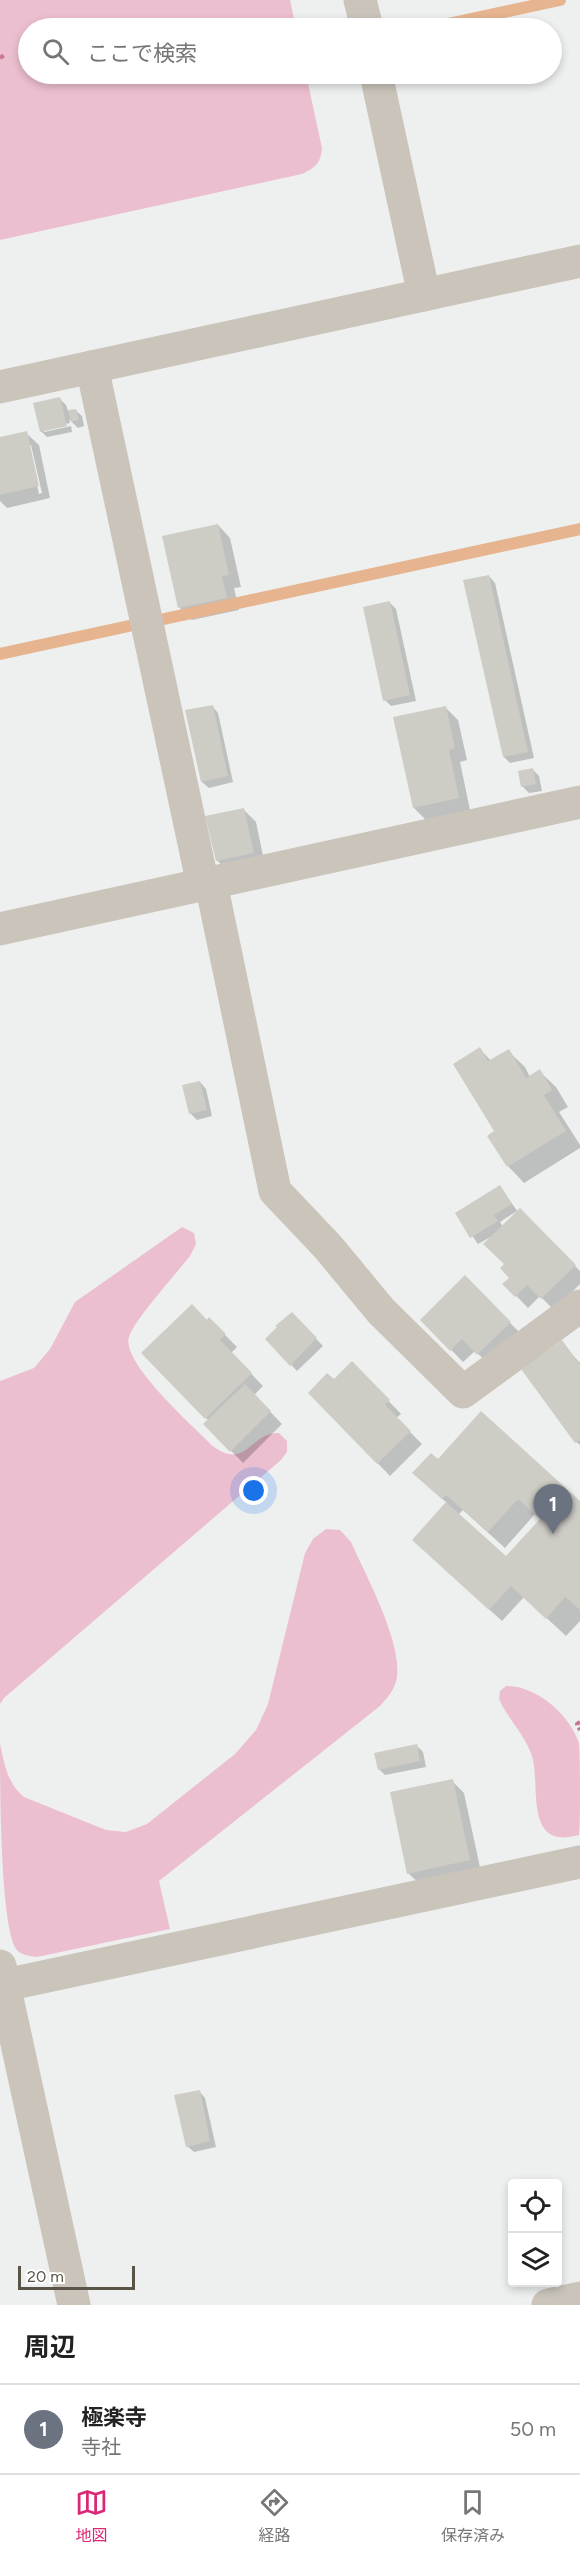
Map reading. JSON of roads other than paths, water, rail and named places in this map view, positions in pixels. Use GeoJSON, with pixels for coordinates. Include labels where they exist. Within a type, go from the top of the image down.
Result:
{"type":"FeatureCollection","features":[{"type":"Feature","properties":{"kind":"street"},"geometry":{"type":"LineString","coordinates":[[360,0],[364,18]]}},
{"type":"Feature","properties":{"kind":"street"},"geometry":{"type":"LineString","coordinates":[[378,84],[424,295]]}},
{"type":"Feature","properties":{"kind":"street"},"geometry":{"type":"LineString","coordinates":[[0,387],[580,261]]}},
{"type":"Feature","properties":{"kind":"street"},"geometry":{"type":"LineString","coordinates":[[92,367],[275,1191],[328,1247],[381,1311],[463,1392],[580,1306]]}},
{"type":"Feature","properties":{"kind":"street"},"geometry":{"type":"LineString","coordinates":[[0,929],[580,802]]}},
{"type":"Feature","properties":{"kind":"street"},"geometry":{"type":"LineString","coordinates":[[74,2305],[1,1979],[580,1862]]}},
{"type":"Feature","properties":{"kind":"street"},"geometry":{"type":"LineString","coordinates":[[548,2305],[580,2298]]}},
{"type":"Feature","properties":{"kind":"waterway"},"geometry":{"type":"LineString","coordinates":[[476,18],[560,0]]}},
{"type":"Feature","properties":{"kind":"waterway"},"geometry":{"type":"LineString","coordinates":[[164,619],[580,529]]}},
{"type":"Feature","properties":{"kind":"waterway"},"geometry":{"type":"LineString","coordinates":[[0,654],[129,626]]}},
{"type":"Feature","properties":{"kind":"place","name":"極楽寺"},"geometry":{"type":"Point","coordinates":[553,1534]}}]}
